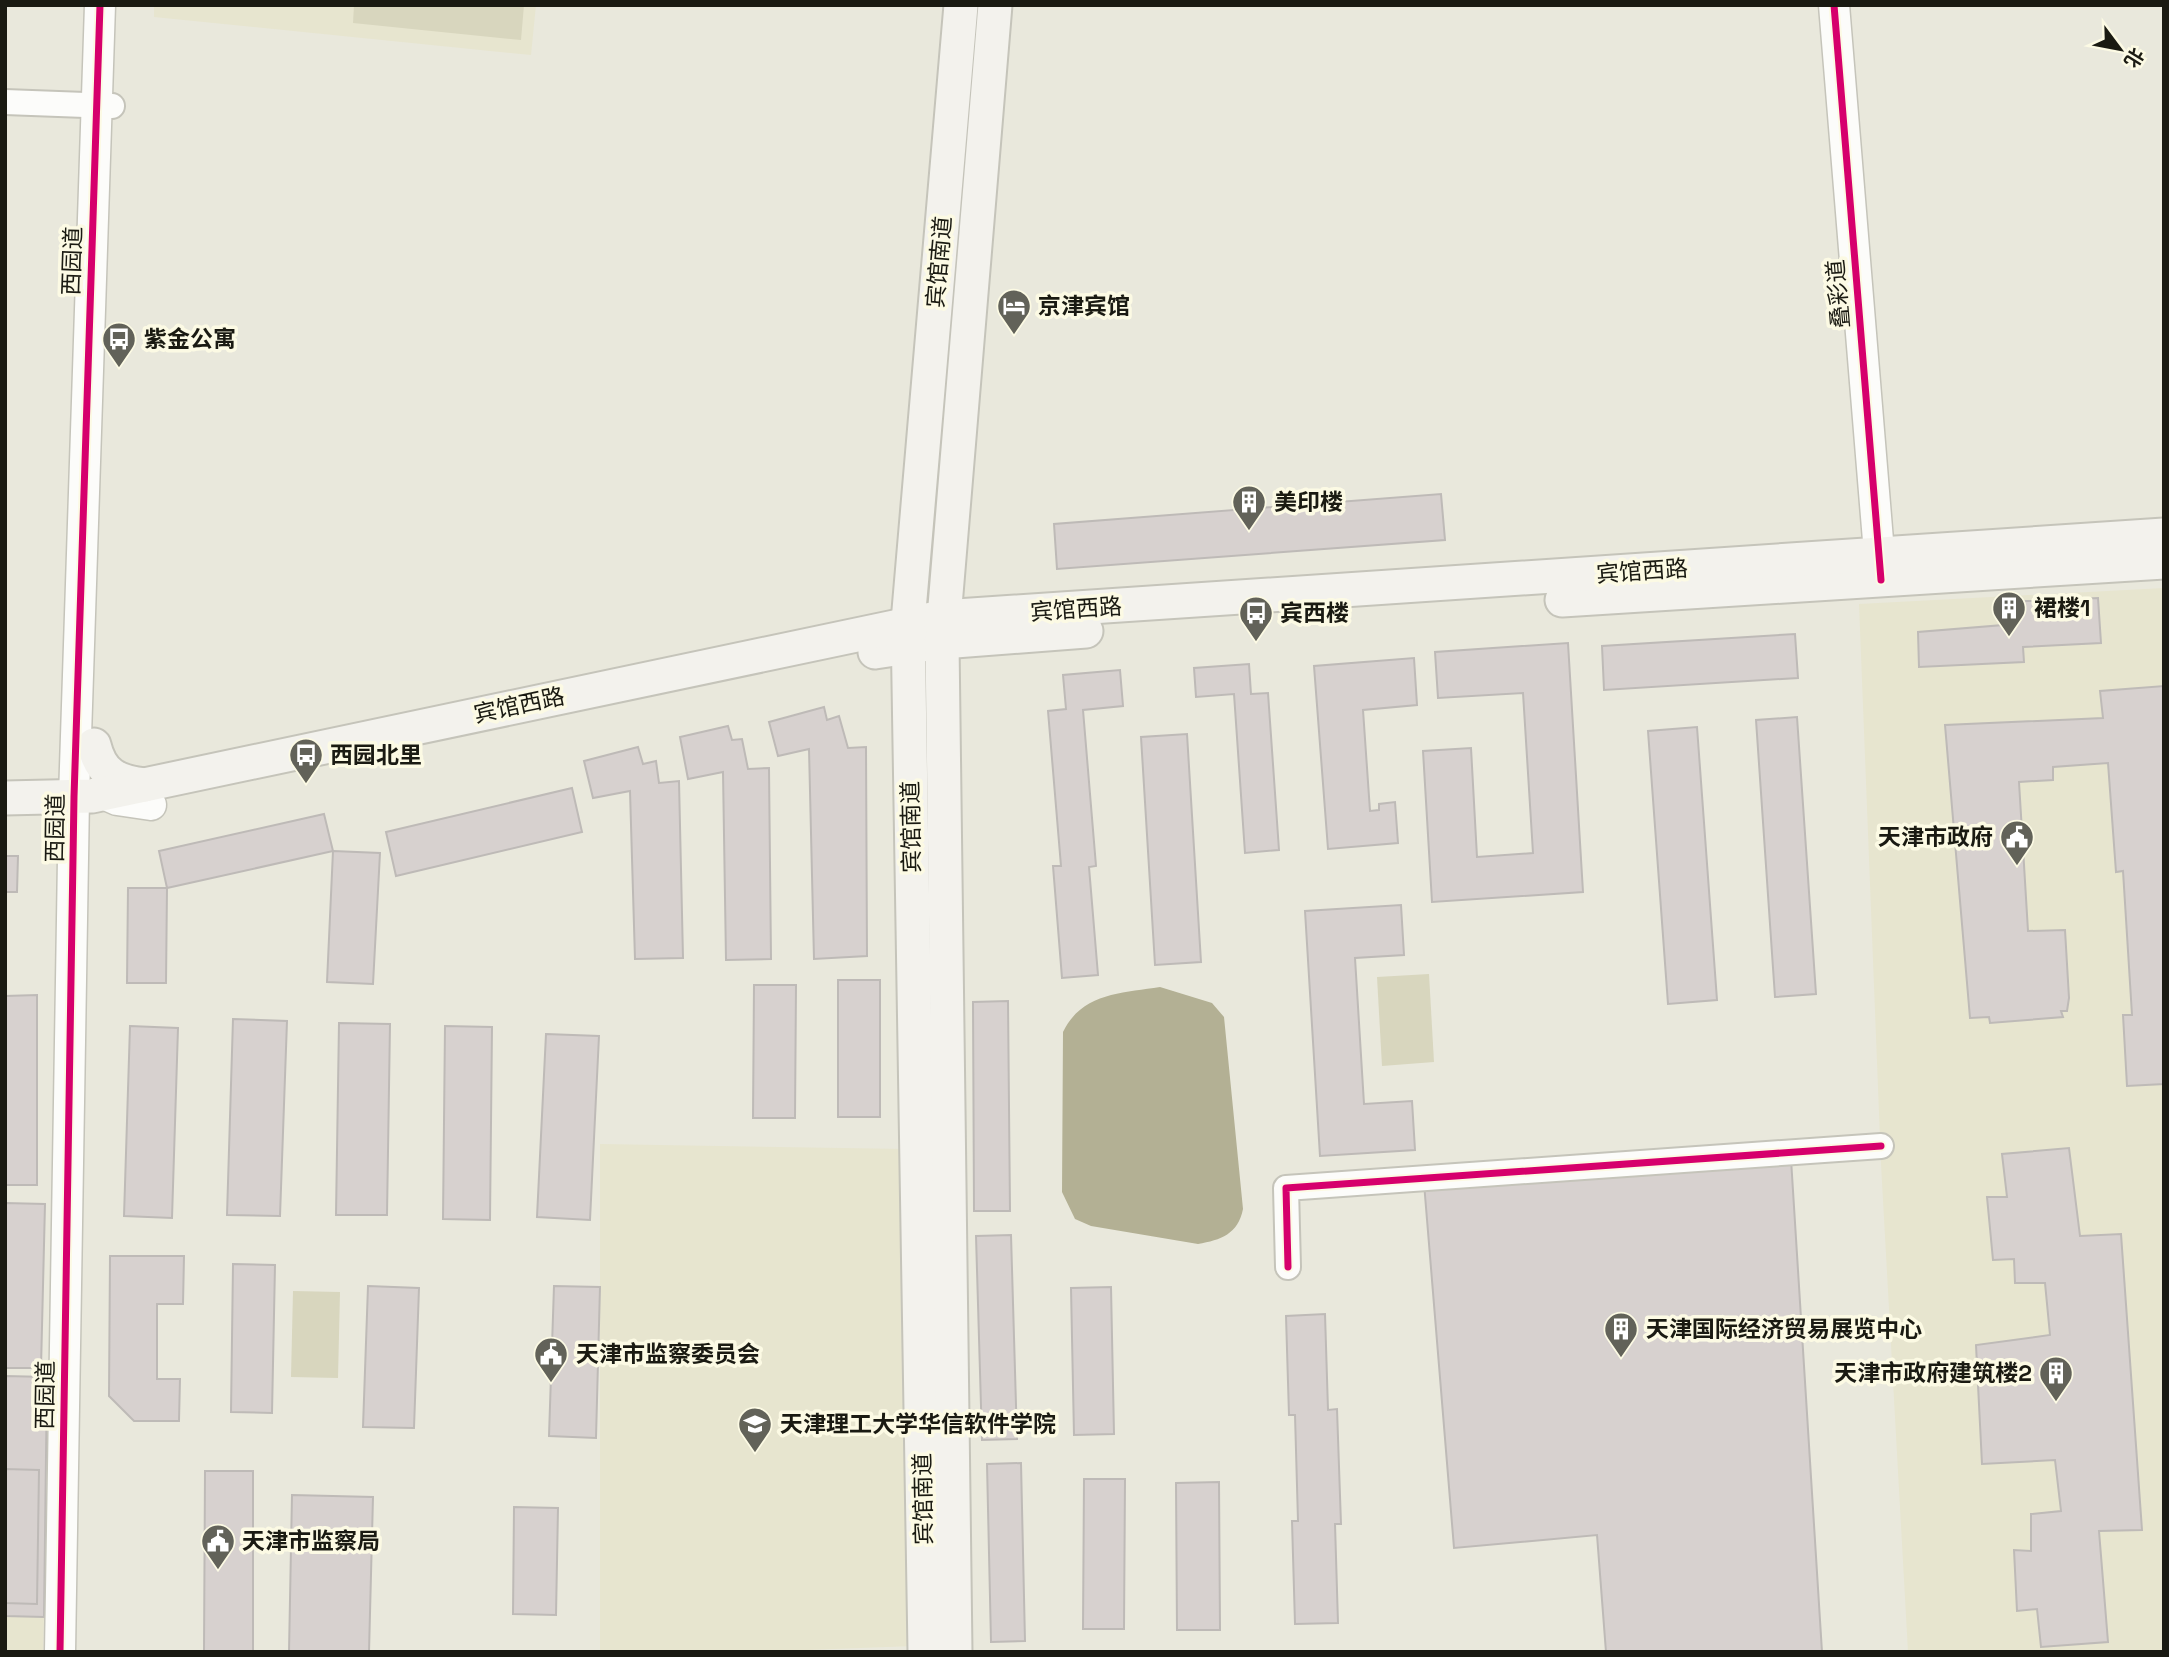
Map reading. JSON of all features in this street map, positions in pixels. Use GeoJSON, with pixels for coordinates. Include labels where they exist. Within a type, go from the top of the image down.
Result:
{"type":"FeatureCollection","features":[{"type":"Feature","properties":{"kind":"main road","name":"宾馆南道"},"geometry":{"type":"LineString","coordinates":[[925,1652],[908,634],[961,5]]}},
{"type":"Feature","properties":{"kind":"main road","name":"宾馆南道"},"geometry":{"type":"LineString","coordinates":[[955,1652],[942,630],[995,5]]}},
{"type":"Feature","properties":{"kind":"main road","name":"宾馆西路"},"geometry":{"type":"LineString","coordinates":[[5,820],[88,802],[148,795],[634,699],[908,634],[942,630],[1307,615],[1880,567],[2164,536]]}},
{"type":"Feature","properties":{"kind":"main road","name":"宾馆西路"},"geometry":{"type":"LineString","coordinates":[[1880,567],[2164,562]]}},
{"type":"Feature","properties":{"kind":"main road"},"geometry":{"type":"LineString","coordinates":[[85,744],[106,772],[148,795]]}},
{"type":"Feature","properties":{"kind":"main road","name":"宾馆西路"},"geometry":{"type":"LineString","coordinates":[[5,798],[88,802]]}},
{"type":"Feature","properties":{"kind":"street","name":"西园道"},"geometry":{"type":"LineString","coordinates":[[77,1652],[88,802],[85,744],[104,106],[100,5]]}},
{"type":"Feature","properties":{"kind":"street","name":"西园道"},"geometry":{"type":"LineString","coordinates":[[104,106],[116,5]]}},
{"type":"Feature","properties":{"kind":"street","name":"叠彩道"},"geometry":{"type":"LineString","coordinates":[[1834,5],[1880,567]]}},
{"type":"Feature","properties":{"kind":"street"},"geometry":{"type":"LineString","coordinates":[[5,102],[104,106]]}},
{"type":"Feature","properties":{"kind":"street","name":"西园道"},"geometry":{"type":"LineString","coordinates":[[60,1652],[88,802]]}},
{"type":"Feature","properties":{"kind":"street"},"geometry":{"type":"LineString","coordinates":[[1288,1267],[1286,1188],[1881,1146]]}},
{"type":"Feature","properties":{"kind":"shaded area"},"geometry":{"type":"Polygon","coordinates":[[[154,5],[536,5],[531,55],[154,17],[154,5]]]}},
{"type":"Feature","properties":{"kind":"shaded area"},"geometry":{"type":"Polygon","coordinates":[[[354,5],[524,5],[521,40],[353,23],[354,5]]]}},
{"type":"Feature","properties":{"kind":"shaded area","name":"天津市政府"},"geometry":{"type":"Polygon","coordinates":[[[2164,588],[2164,1652],[1908,1652],[1881,1164],[1859,604],[2164,588]]]}},
{"type":"Feature","properties":{"kind":"shaded area"},"geometry":{"type":"Polygon","coordinates":[[[1429,974],[1434,1062],[1382,1066],[1377,977],[1429,974]]]}},
{"type":"Feature","properties":{"kind":"shaded area"},"geometry":{"type":"Polygon","coordinates":[[[1160,987],[1212,1003],[1224,1017],[1243,1209],[1233,1230],[1214,1240],[1198,1244],[1091,1226],[1075,1219],[1062,1192],[1063,1032],[1071,1019],[1092,1002],[1117,994],[1160,987]]]}},
{"type":"Feature","properties":{"kind":"shaded area","name":"天津理工大学华信软件学院"},"geometry":{"type":"Polygon","coordinates":[[[600,1144],[906,1149],[913,1646],[756,1652],[600,1652],[600,1144]]]}},
{"type":"Feature","properties":{"kind":"shaded area"},"geometry":{"type":"Polygon","coordinates":[[[293,1291],[340,1292],[338,1378],[291,1377],[293,1291]]]}},
{"type":"Feature","properties":{"kind":"shaded area"},"geometry":{"type":"Polygon","coordinates":[[[5,1616],[44,1617],[43,1652],[5,1652],[5,1616]]]}},
{"type":"Feature","properties":{"kind":"building","name":"美印楼"},"geometry":{"type":"Polygon","coordinates":[[[1441,494],[1445,540],[1057,569],[1054,524],[1441,494]]]}},
{"type":"Feature","properties":{"kind":"building","name":"裙楼1"},"geometry":{"type":"Polygon","coordinates":[[[2098,598],[2101,643],[2023,647],[2024,662],[1919,667],[1918,632],[2003,625],[2002,602],[2098,598]]]}},
{"type":"Feature","properties":{"kind":"building"},"geometry":{"type":"Polygon","coordinates":[[[1795,634],[1798,678],[1604,690],[1602,646],[1795,634]]]}},
{"type":"Feature","properties":{"kind":"building"},"geometry":{"type":"Polygon","coordinates":[[[1568,643],[1583,892],[1432,902],[1423,751],[1471,748],[1477,857],[1533,853],[1523,693],[1438,698],[1435,652],[1568,643]]]}},
{"type":"Feature","properties":{"kind":"building"},"geometry":{"type":"Polygon","coordinates":[[[1414,658],[1417,705],[1363,710],[1370,811],[1379,810],[1379,804],[1395,802],[1398,843],[1328,849],[1314,666],[1414,658]]]}},
{"type":"Feature","properties":{"kind":"building"},"geometry":{"type":"Polygon","coordinates":[[[1249,664],[1251,694],[1268,693],[1279,850],[1245,853],[1234,694],[1196,697],[1194,668],[1249,664]]]}},
{"type":"Feature","properties":{"kind":"building"},"geometry":{"type":"Polygon","coordinates":[[[1120,670],[1123,706],[1083,710],[1096,866],[1089,867],[1098,975],[1062,978],[1053,866],[1061,866],[1048,711],[1066,709],[1063,675],[1120,670]]]}},
{"type":"Feature","properties":{"kind":"building"},"geometry":{"type":"Polygon","coordinates":[[[2164,686],[2164,1084],[2127,1086],[2123,1015],[2132,1015],[2123,871],[2116,872],[2108,763],[2053,767],[2053,780],[2019,782],[2028,931],[2065,930],[2069,998],[2067,1011],[2061,1011],[2063,1017],[1990,1023],[1989,1017],[1970,1018],[1945,725],[2103,718],[2100,691],[2164,686]]]}},
{"type":"Feature","properties":{"kind":"building"},"geometry":{"type":"Polygon","coordinates":[[[824,707],[827,720],[839,716],[848,748],[866,747],[867,956],[814,959],[809,749],[778,756],[769,722],[824,707]]]}},
{"type":"Feature","properties":{"kind":"building"},"geometry":{"type":"Polygon","coordinates":[[[1797,717],[1816,994],[1775,997],[1756,720],[1797,717]]]}},
{"type":"Feature","properties":{"kind":"building"},"geometry":{"type":"Polygon","coordinates":[[[728,726],[732,740],[742,739],[748,769],[769,768],[771,959],[726,960],[723,772],[688,779],[680,737],[728,726]]]}},
{"type":"Feature","properties":{"kind":"building"},"geometry":{"type":"Polygon","coordinates":[[[1697,727],[1717,1000],[1668,1004],[1648,731],[1697,727]]]}},
{"type":"Feature","properties":{"kind":"building"},"geometry":{"type":"Polygon","coordinates":[[[1187,734],[1201,962],[1155,965],[1141,737],[1187,734]]]}},
{"type":"Feature","properties":{"kind":"building"},"geometry":{"type":"Polygon","coordinates":[[[638,747],[643,764],[656,761],[659,783],[679,781],[683,958],[635,959],[630,791],[593,798],[584,761],[638,747]]]}},
{"type":"Feature","properties":{"kind":"building"},"geometry":{"type":"Polygon","coordinates":[[[572,788],[582,832],[396,876],[386,832],[572,788]]]}},
{"type":"Feature","properties":{"kind":"building"},"geometry":{"type":"Polygon","coordinates":[[[324,814],[333,851],[167,888],[159,851],[324,814]]]}},
{"type":"Feature","properties":{"kind":"building"},"geometry":{"type":"Polygon","coordinates":[[[333,851],[380,853],[373,984],[327,982],[333,851]]]}},
{"type":"Feature","properties":{"kind":"building"},"geometry":{"type":"Polygon","coordinates":[[[5,856],[18,856],[17,892],[5,892],[5,856]]]}},
{"type":"Feature","properties":{"kind":"building"},"geometry":{"type":"Polygon","coordinates":[[[128,888],[167,888],[166,983],[127,983],[128,888]]]}},
{"type":"Feature","properties":{"kind":"building"},"geometry":{"type":"Polygon","coordinates":[[[1401,905],[1404,955],[1355,958],[1364,1104],[1412,1101],[1415,1150],[1320,1156],[1305,911],[1401,905]]]}},
{"type":"Feature","properties":{"kind":"building"},"geometry":{"type":"Polygon","coordinates":[[[838,980],[880,980],[880,1117],[838,1117],[838,980]]]}},
{"type":"Feature","properties":{"kind":"building"},"geometry":{"type":"Polygon","coordinates":[[[754,985],[796,985],[795,1118],[753,1118],[754,985]]]}},
{"type":"Feature","properties":{"kind":"building"},"geometry":{"type":"Polygon","coordinates":[[[37,995],[37,1185],[5,1185],[5,996],[37,995]]]}},
{"type":"Feature","properties":{"kind":"building"},"geometry":{"type":"Polygon","coordinates":[[[1008,1001],[1010,1211],[974,1211],[973,1002],[1008,1001]]]}},
{"type":"Feature","properties":{"kind":"building"},"geometry":{"type":"Polygon","coordinates":[[[233,1019],[287,1021],[280,1216],[227,1215],[233,1019]]]}},
{"type":"Feature","properties":{"kind":"building"},"geometry":{"type":"Polygon","coordinates":[[[339,1023],[390,1024],[387,1215],[336,1215],[339,1023]]]}},
{"type":"Feature","properties":{"kind":"building"},"geometry":{"type":"Polygon","coordinates":[[[130,1026],[178,1028],[172,1218],[124,1216],[130,1026]]]}},
{"type":"Feature","properties":{"kind":"building"},"geometry":{"type":"Polygon","coordinates":[[[445,1026],[492,1027],[490,1220],[443,1219],[445,1026]]]}},
{"type":"Feature","properties":{"kind":"building"},"geometry":{"type":"Polygon","coordinates":[[[546,1034],[599,1036],[590,1220],[537,1217],[546,1034]]]}},
{"type":"Feature","properties":{"kind":"building","name":"天津市政府建筑楼2"},"geometry":{"type":"Polygon","coordinates":[[[2069,1148],[2080,1236],[2121,1234],[2142,1530],[2099,1531],[2108,1642],[2041,1647],[2037,1609],[2017,1611],[2014,1550],[2031,1551],[2031,1514],[2061,1511],[2055,1460],[1982,1464],[1976,1345],[2050,1335],[2045,1283],[2015,1283],[2014,1259],[1993,1260],[1987,1197],[2007,1197],[2002,1154],[2069,1148]]]}},
{"type":"Feature","properties":{"kind":"building","name":"天津国际经济贸易展览中心"},"geometry":{"type":"Polygon","coordinates":[[[1791,1159],[1822,1652],[1606,1652],[1597,1535],[1454,1548],[1424,1183],[1791,1159]]]}},
{"type":"Feature","properties":{"kind":"building"},"geometry":{"type":"Polygon","coordinates":[[[5,1203],[45,1204],[41,1368],[5,1368],[5,1203]]]}},
{"type":"Feature","properties":{"kind":"building"},"geometry":{"type":"Polygon","coordinates":[[[1011,1235],[1017,1439],[982,1440],[976,1236],[1011,1235]]]}},
{"type":"Feature","properties":{"kind":"building"},"geometry":{"type":"Polygon","coordinates":[[[110,1256],[184,1256],[183,1304],[157,1304],[157,1379],[180,1379],[179,1421],[134,1421],[109,1396],[110,1256]]]}},
{"type":"Feature","properties":{"kind":"building"},"geometry":{"type":"Polygon","coordinates":[[[233,1264],[275,1265],[272,1413],[231,1412],[233,1264]]]}},
{"type":"Feature","properties":{"kind":"building"},"geometry":{"type":"Polygon","coordinates":[[[368,1286],[419,1288],[414,1428],[363,1427],[368,1286]]]}},
{"type":"Feature","properties":{"kind":"building"},"geometry":{"type":"Polygon","coordinates":[[[554,1286],[600,1287],[596,1438],[549,1436],[554,1286]]]}},
{"type":"Feature","properties":{"kind":"building"},"geometry":{"type":"Polygon","coordinates":[[[1111,1287],[1114,1434],[1074,1435],[1071,1288],[1111,1287]]]}},
{"type":"Feature","properties":{"kind":"building"},"geometry":{"type":"Polygon","coordinates":[[[1325,1314],[1328,1410],[1337,1409],[1341,1524],[1335,1524],[1338,1623],[1295,1624],[1292,1521],[1298,1521],[1295,1415],[1289,1415],[1286,1316],[1325,1314]]]}},
{"type":"Feature","properties":{"kind":"building"},"geometry":{"type":"Polygon","coordinates":[[[5,1376],[47,1377],[44,1617],[5,1616],[5,1376]]]}},
{"type":"Feature","properties":{"kind":"building"},"geometry":{"type":"Polygon","coordinates":[[[1021,1463],[1025,1641],[991,1642],[987,1464],[1021,1463]]]}},
{"type":"Feature","properties":{"kind":"building"},"geometry":{"type":"Polygon","coordinates":[[[5,1469],[39,1470],[37,1604],[5,1603],[5,1469]]]}},
{"type":"Feature","properties":{"kind":"building"},"geometry":{"type":"Polygon","coordinates":[[[205,1471],[253,1471],[253,1652],[204,1652],[205,1471]]]}},
{"type":"Feature","properties":{"kind":"building"},"geometry":{"type":"Polygon","coordinates":[[[1084,1479],[1125,1479],[1124,1629],[1083,1629],[1084,1479]]]}},
{"type":"Feature","properties":{"kind":"building"},"geometry":{"type":"Polygon","coordinates":[[[1219,1482],[1220,1630],[1177,1630],[1176,1483],[1219,1482]]]}},
{"type":"Feature","properties":{"kind":"building"},"geometry":{"type":"Polygon","coordinates":[[[292,1495],[373,1497],[369,1652],[289,1652],[292,1495]]]}},
{"type":"Feature","properties":{"kind":"building"},"geometry":{"type":"Polygon","coordinates":[[[514,1507],[558,1508],[556,1615],[513,1614],[514,1507]]]}},
{"type":"Feature","properties":{"kind":"cycle path"},"geometry":{"type":"LineString","coordinates":[[60,1652],[74,797],[100,5]]}},
{"type":"Feature","properties":{"kind":"cycle path"},"geometry":{"type":"LineString","coordinates":[[1834,5],[1881,580]]}},
{"type":"Feature","properties":{"kind":"cycle path"},"geometry":{"type":"LineString","coordinates":[[1288,1267],[1286,1188],[1881,1146]]}},
{"type":"Feature","properties":{"kind":"place","name":"京津宾馆"},"geometry":{"type":"Point","coordinates":[1014,336]}},
{"type":"Feature","properties":{"kind":"place","name":"紫金公寓"},"geometry":{"type":"Point","coordinates":[119,369]}},
{"type":"Feature","properties":{"kind":"place","name":"美印楼"},"geometry":{"type":"Point","coordinates":[1249,532]}},
{"type":"Feature","properties":{"kind":"place","name":"裙楼1"},"geometry":{"type":"Point","coordinates":[2009,638]}},
{"type":"Feature","properties":{"kind":"place","name":"宾西楼"},"geometry":{"type":"Point","coordinates":[1256,643]}},
{"type":"Feature","properties":{"kind":"place","name":"西园北里"},"geometry":{"type":"Point","coordinates":[306,785]}},
{"type":"Feature","properties":{"kind":"place","name":"天津市政府"},"geometry":{"type":"Point","coordinates":[2017,867]}},
{"type":"Feature","properties":{"kind":"place","name":"天津国际经济贸易展览中心"},"geometry":{"type":"Point","coordinates":[1621,1359]}},
{"type":"Feature","properties":{"kind":"place","name":"天津市监察委员会"},"geometry":{"type":"Point","coordinates":[551,1384]}},
{"type":"Feature","properties":{"kind":"place","name":"天津市政府建筑楼2"},"geometry":{"type":"Point","coordinates":[2056,1403]}},
{"type":"Feature","properties":{"kind":"place","name":"天津理工大学华信软件学院"},"geometry":{"type":"Point","coordinates":[755,1454]}},
{"type":"Feature","properties":{"kind":"place","name":"天津市监察局"},"geometry":{"type":"Point","coordinates":[218,1571]}}]}
